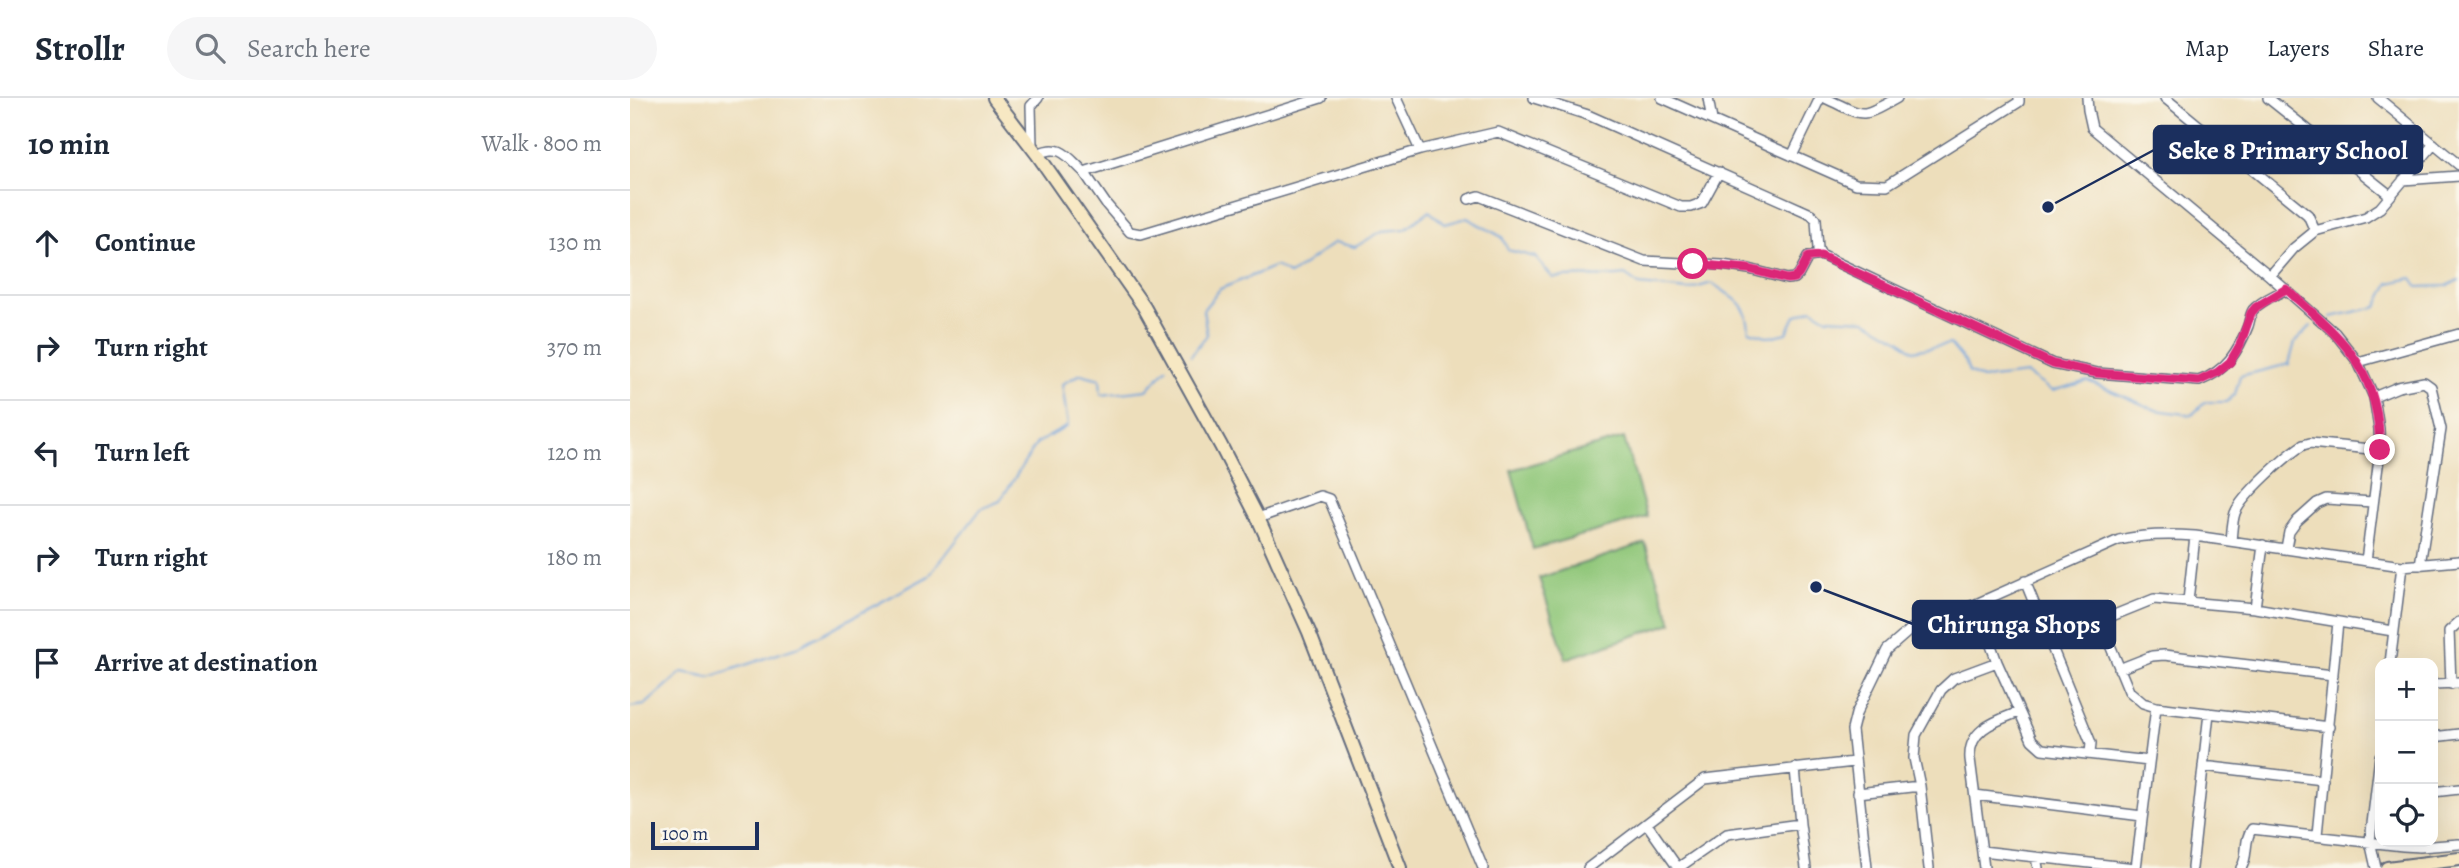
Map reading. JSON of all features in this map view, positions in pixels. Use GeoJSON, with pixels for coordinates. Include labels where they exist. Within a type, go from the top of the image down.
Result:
{"type":"FeatureCollection","features":[{"type":"Feature","properties":{"kind":"main road"},"geometry":{"type":"LineString","coordinates":[[994,98],[1035,151],[1144,307],[1258,518],[1309,632],[1401,868]]}},
{"type":"Feature","properties":{"kind":"main road"},"geometry":{"type":"LineString","coordinates":[[2388,868],[2459,859]]}},
{"type":"Feature","properties":{"kind":"street"},"geometry":{"type":"LineString","coordinates":[[1038,98],[1031,106],[1035,151],[1048,148],[1061,151],[1084,172],[1130,232],[1141,234],[1420,150],[1499,132],[1681,207],[1702,203],[1719,172]]}},
{"type":"Feature","properties":{"kind":"street"},"geometry":{"type":"LineString","coordinates":[[1084,172],[1321,98]]}},
{"type":"Feature","properties":{"kind":"street"},"geometry":{"type":"LineString","coordinates":[[1396,98],[1420,150]]}},
{"type":"Feature","properties":{"kind":"street"},"geometry":{"type":"LineString","coordinates":[[1534,98],[1588,115],[1811,214],[1816,219],[1821,256]]}},
{"type":"Feature","properties":{"kind":"street"},"geometry":{"type":"LineString","coordinates":[[1662,98],[1856,184],[1887,185],[2019,102],[2019,98]]}},
{"type":"Feature","properties":{"kind":"street"},"geometry":{"type":"LineString","coordinates":[[1708,98],[1712,120]]}},
{"type":"Feature","properties":{"kind":"street"},"geometry":{"type":"LineString","coordinates":[[1792,156],[1819,98]]}},
{"type":"Feature","properties":{"kind":"street"},"geometry":{"type":"LineString","coordinates":[[1825,98],[1861,114],[1868,114],[1897,98]]}},
{"type":"Feature","properties":{"kind":"street"},"geometry":{"type":"LineString","coordinates":[[2087,98],[2092,128],[2286,289],[2335,333],[2358,362],[2374,397],[2380,450],[2366,561]]}},
{"type":"Feature","properties":{"kind":"street"},"geometry":{"type":"LineString","coordinates":[[2165,98],[2308,215],[2315,231]]}},
{"type":"Feature","properties":{"kind":"street"},"geometry":{"type":"LineString","coordinates":[[2268,98],[2390,195]]}},
{"type":"Feature","properties":{"kind":"street"},"geometry":{"type":"LineString","coordinates":[[2378,98],[2459,165]]}},
{"type":"Feature","properties":{"kind":"street"},"geometry":{"type":"LineString","coordinates":[[2270,276],[2294,248],[2315,231],[2366,217],[2380,208],[2434,144]]}},
{"type":"Feature","properties":{"kind":"street"},"geometry":{"type":"LineString","coordinates":[[2403,180],[2459,176]]}},
{"type":"Feature","properties":{"kind":"street"},"geometry":{"type":"LineString","coordinates":[[1469,199],[1479,196],[1643,261],[1722,265],[1787,279],[1795,278],[1799,274],[1808,257],[1821,256],[2053,364],[2097,373],[2199,381],[2210,377],[2230,362],[2256,307],[2286,289]]}},
{"type":"Feature","properties":{"kind":"street"},"geometry":{"type":"LineString","coordinates":[[2358,362],[2459,334]]}},
{"type":"Feature","properties":{"kind":"street"},"geometry":{"type":"LineString","coordinates":[[2374,397],[2398,387],[2424,382],[2431,387],[2438,410],[2441,429],[2420,565]]}},
{"type":"Feature","properties":{"kind":"street"},"geometry":{"type":"LineString","coordinates":[[2231,541],[2234,516],[2246,497],[2303,445],[2310,443],[2380,450]]}},
{"type":"Feature","properties":{"kind":"street"},"geometry":{"type":"LineString","coordinates":[[1258,518],[1320,496],[1329,499],[1483,868]]}},
{"type":"Feature","properties":{"kind":"street"},"geometry":{"type":"LineString","coordinates":[[2286,548],[2289,532],[2317,503],[2326,499],[2373,502]]}},
{"type":"Feature","properties":{"kind":"street"},"geometry":{"type":"LineString","coordinates":[[1867,868],[1852,730],[1887,650],[1911,629],[1976,604],[2119,540],[2143,535],[2164,533],[2196,536],[2402,566],[2459,561]]}},
{"type":"Feature","properties":{"kind":"street"},"geometry":{"type":"LineString","coordinates":[[2188,601],[2196,536]]}},
{"type":"Feature","properties":{"kind":"street"},"geometry":{"type":"LineString","coordinates":[[2255,608],[2263,545]]}},
{"type":"Feature","properties":{"kind":"street"},"geometry":{"type":"LineString","coordinates":[[2390,658],[2402,566]]}},
{"type":"Feature","properties":{"kind":"street"},"geometry":{"type":"LineString","coordinates":[[2025,581],[2091,743],[2090,754]]}},
{"type":"Feature","properties":{"kind":"street"},"geometry":{"type":"LineString","coordinates":[[2050,641],[2154,599],[2255,608],[2393,631]]}},
{"type":"Feature","properties":{"kind":"street"},"geometry":{"type":"LineString","coordinates":[[1976,604],[1997,662],[2036,746],[2042,749],[2149,761]]}},
{"type":"Feature","properties":{"kind":"street"},"geometry":{"type":"LineString","coordinates":[[2100,621],[2119,669],[2135,698],[2156,707],[2329,727]]}},
{"type":"Feature","properties":{"kind":"street"},"geometry":{"type":"LineString","coordinates":[[2318,835],[2338,622]]}},
{"type":"Feature","properties":{"kind":"street"},"geometry":{"type":"LineString","coordinates":[[2455,683],[2449,631],[2459,622]]}},
{"type":"Feature","properties":{"kind":"street"},"geometry":{"type":"LineString","coordinates":[[2119,669],[2152,656],[2164,655],[2333,675]]}},
{"type":"Feature","properties":{"kind":"street"},"geometry":{"type":"LineString","coordinates":[[1928,868],[1920,786],[1914,758],[1916,734],[1941,690],[1954,678],[1997,662]]}},
{"type":"Feature","properties":{"kind":"street"},"geometry":{"type":"LineString","coordinates":[[1982,851],[2136,868],[2156,707]]}},
{"type":"Feature","properties":{"kind":"street"},"geometry":{"type":"LineString","coordinates":[[1984,868],[1970,753],[1974,741],[1988,724],[2019,712]]}},
{"type":"Feature","properties":{"kind":"street"},"geometry":{"type":"LineString","coordinates":[[2192,868],[2209,713]]}},
{"type":"Feature","properties":{"kind":"street"},"geometry":{"type":"LineString","coordinates":[[2438,736],[2459,734]]}},
{"type":"Feature","properties":{"kind":"street"},"geometry":{"type":"LineString","coordinates":[[1588,868],[1705,779],[1854,762]]}},
{"type":"Feature","properties":{"kind":"street"},"geometry":{"type":"LineString","coordinates":[[2203,766],[2323,780]]}},
{"type":"Feature","properties":{"kind":"street"},"geometry":{"type":"LineString","coordinates":[[1795,768],[1806,868]]}},
{"type":"Feature","properties":{"kind":"street"},"geometry":{"type":"LineString","coordinates":[[1858,793],[1920,786]]}},
{"type":"Feature","properties":{"kind":"street"},"geometry":{"type":"LineString","coordinates":[[2438,791],[2459,789]]}},
{"type":"Feature","properties":{"kind":"street"},"geometry":{"type":"LineString","coordinates":[[1975,795],[2142,816]]}},
{"type":"Feature","properties":{"kind":"street"},"geometry":{"type":"LineString","coordinates":[[2375,810],[2370,841],[2376,868]]}},
{"type":"Feature","properties":{"kind":"street"},"geometry":{"type":"LineString","coordinates":[[1647,824],[1678,868],[1727,834],[1800,824]]}},
{"type":"Feature","properties":{"kind":"street"},"geometry":{"type":"LineString","coordinates":[[2241,868],[2245,864],[2248,836],[2252,829],[2420,847],[2459,844]]}},
{"type":"Feature","properties":{"kind":"street"},"geometry":{"type":"LineString","coordinates":[[2036,857],[2038,868]]}},
{"type":"Feature","properties":{"kind":"green space"},"geometry":{"type":"Polygon","coordinates":[[[1624,438],[1647,517],[1533,549],[1511,470],[1624,438]]]}},
{"type":"Feature","properties":{"kind":"green space"},"geometry":{"type":"Polygon","coordinates":[[[1645,543],[1672,623],[1566,659],[1539,578],[1645,543]]]}},
{"type":"Feature","properties":{"kind":"waterway"},"geometry":{"type":"LineString","coordinates":[[1191,355],[1207,335],[1203,310],[1220,289],[1276,266],[1290,275],[1335,242],[1355,247],[1382,231],[1405,229],[1429,211],[1445,224],[1467,218],[1502,237],[1508,250],[1535,257],[1553,278],[1625,275],[1639,285],[1688,290],[1712,283],[1743,307],[1749,331],[1770,337],[1787,333],[1795,316],[1812,309],[1827,318],[1865,320],[1900,340],[1913,351],[1950,344],[1965,362],[1969,372],[1982,379],[2027,374],[2052,391],[2088,381],[2156,410],[2192,415],[2205,402],[2227,402],[2235,394],[2240,376],[2289,364],[2295,342],[2311,326]]}},
{"type":"Feature","properties":{"kind":"waterway"},"geometry":{"type":"LineString","coordinates":[[2331,317],[2377,307],[2389,283],[2412,278],[2418,287],[2446,286],[2459,280]]}},
{"type":"Feature","properties":{"kind":"waterway"},"geometry":{"type":"LineString","coordinates":[[630,707],[645,705],[682,672],[710,677],[798,647],[929,576],[981,509],[1000,501],[1037,443],[1068,426],[1062,384],[1081,374],[1100,379],[1101,395],[1147,390],[1167,368]]}},
{"type":"Feature","properties":{"kind":"place","name":"Seke 8 Primary School"},"geometry":{"type":"Point","coordinates":[2048,207]}},
{"type":"Feature","properties":{"kind":"place","name":"Chirunga Shops"},"geometry":{"type":"Point","coordinates":[1816,587]}},
{"type":"Feature","properties":{"kind":"route"},"geometry":{"type":"LineString","coordinates":[[1693,264],[1749,269],[1787,279],[1795,278],[1799,274],[1808,257],[1821,256],[2053,364],[2078,371],[2199,381],[2210,377],[2230,362],[2240,345],[2251,313],[2256,307],[2286,289],[2335,333],[2358,362],[2374,397],[2380,450]]}}]}
